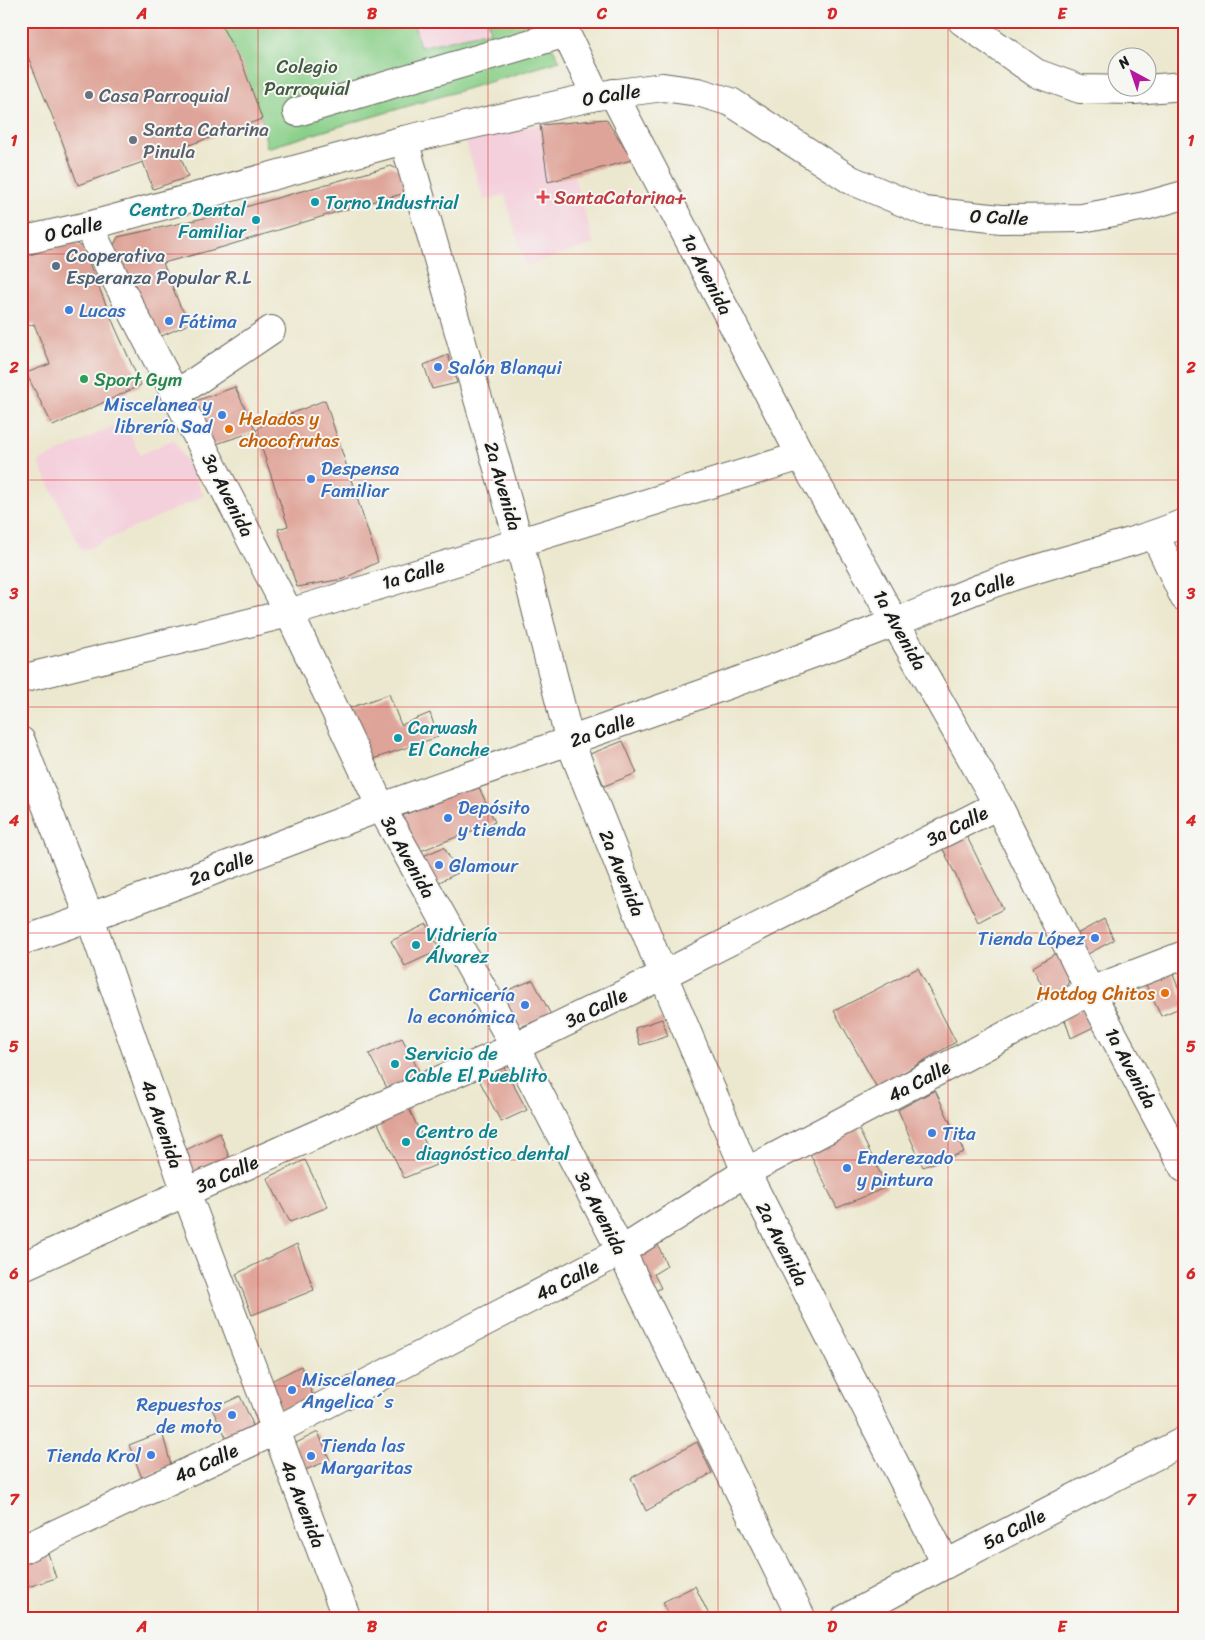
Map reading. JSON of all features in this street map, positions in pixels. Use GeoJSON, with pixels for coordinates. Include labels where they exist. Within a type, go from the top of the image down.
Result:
{"type":"FeatureCollection","features":[{"type":"Feature","properties":{"kind":"street"},"geometry":{"type":"LineString","coordinates":[[962,21],[1036,73],[1080,89],[1134,90],[1184,86]]}},
{"type":"Feature","properties":{"kind":"street"},"geometry":{"type":"LineString","coordinates":[[297,112],[563,27]]}},
{"type":"Feature","properties":{"kind":"street","name":"1a Avenida"},"geometry":{"type":"LineString","coordinates":[[563,27],[605,95],[801,456],[998,805],[1090,991],[1184,1168]]}},
{"type":"Feature","properties":{"kind":"street","name":"0 Calle"},"geometry":{"type":"LineString","coordinates":[[21,241],[88,226],[404,140],[605,95],[662,87],[698,92],[731,102],[852,180],[924,211],[1001,219],[1082,218],[1145,206],[1184,195]]}},
{"type":"Feature","properties":{"kind":"street","name":"2a Avenida"},"geometry":{"type":"LineString","coordinates":[[404,140],[518,542],[570,742],[663,975],[746,1172],[946,1564]]}},
{"type":"Feature","properties":{"kind":"street","name":"3a Avenida"},"geometry":{"type":"LineString","coordinates":[[88,226],[289,612],[380,807],[515,1047],[622,1251],[802,1619]]}},
{"type":"Feature","properties":{"kind":"street"},"geometry":{"type":"LineString","coordinates":[[174,392],[190,385],[271,330]]}},
{"type":"Feature","properties":{"kind":"street","name":"1a Calle"},"geometry":{"type":"LineString","coordinates":[[21,679],[289,612],[801,456]]}},
{"type":"Feature","properties":{"kind":"street","name":"2a Calle"},"geometry":{"type":"LineString","coordinates":[[21,941],[90,918],[380,807],[570,742],[896,622],[985,585],[1077,556],[1155,535],[1184,523]]}},
{"type":"Feature","properties":{"kind":"street"},"geometry":{"type":"LineString","coordinates":[[1155,535],[1184,597]]}},
{"type":"Feature","properties":{"kind":"street","name":"4a Avenida"},"geometry":{"type":"LineString","coordinates":[[21,741],[90,918],[186,1192],[347,1619]]}},
{"type":"Feature","properties":{"kind":"street","name":"3a Calle"},"geometry":{"type":"LineString","coordinates":[[21,1267],[515,1047],[663,975],[998,805]]}},
{"type":"Feature","properties":{"kind":"street","name":"4a Calle"},"geometry":{"type":"LineString","coordinates":[[21,1550],[275,1431],[622,1251],[746,1172],[1090,991],[1184,955]]}},
{"type":"Feature","properties":{"kind":"street","name":"5a Calle"},"geometry":{"type":"LineString","coordinates":[[846,1619],[946,1564],[1184,1441]]}},
{"type":"Feature","properties":{"kind":"shaded area"},"geometry":{"type":"Polygon","coordinates":[[[413,21],[488,21],[490,31],[420,47],[413,21]]]}},
{"type":"Feature","properties":{"kind":"shaded area","name":"SantaCatarina+"},"geometry":{"type":"Polygon","coordinates":[[[540,125],[548,182],[574,176],[594,244],[525,266],[505,195],[484,200],[466,142],[540,125]]]}},
{"type":"Feature","properties":{"kind":"shaded area"},"geometry":{"type":"Polygon","coordinates":[[[124,421],[140,455],[174,439],[204,496],[82,551],[38,462],[124,421]]]}},
{"type":"Feature","properties":{"kind":"green space","name":"Colegio Parroquial"},"geometry":{"type":"Polygon","coordinates":[[[219,21],[413,21],[420,47],[490,31],[488,21],[538,21],[560,61],[267,148],[262,119],[219,21]]]}},
{"type":"Feature","properties":{"kind":"building"},"geometry":{"type":"Polygon","coordinates":[[[21,21],[219,21],[244,68],[262,119],[178,149],[188,177],[153,189],[143,162],[78,185],[58,130],[21,40],[21,21]]]}},
{"type":"Feature","properties":{"kind":"building"},"geometry":{"type":"Polygon","coordinates":[[[606,119],[632,160],[548,182],[540,125],[606,119]]]}},
{"type":"Feature","properties":{"kind":"building"},"geometry":{"type":"Polygon","coordinates":[[[391,166],[399,170],[406,193],[163,263],[180,306],[191,323],[157,338],[124,271],[114,245],[118,237],[213,216],[391,166]]]}},
{"type":"Feature","properties":{"kind":"building"},"geometry":{"type":"Polygon","coordinates":[[[72,241],[83,248],[141,385],[53,426],[26,373],[50,364],[34,324],[21,328],[21,258],[72,241]]]}},
{"type":"Feature","properties":{"kind":"building"},"geometry":{"type":"Polygon","coordinates":[[[448,355],[457,383],[432,389],[424,365],[448,355]]]}},
{"type":"Feature","properties":{"kind":"building"},"geometry":{"type":"Polygon","coordinates":[[[235,387],[256,431],[210,446],[190,403],[235,387]]]}},
{"type":"Feature","properties":{"kind":"building","name":"Despensa Familiar"},"geometry":{"type":"Polygon","coordinates":[[[325,400],[378,562],[343,579],[297,587],[278,529],[288,526],[256,431],[261,426],[325,400]]]}},
{"type":"Feature","properties":{"kind":"building"},"geometry":{"type":"Polygon","coordinates":[[[389,694],[401,725],[430,713],[438,737],[367,761],[344,710],[389,694]]]}},
{"type":"Feature","properties":{"kind":"building"},"geometry":{"type":"Polygon","coordinates":[[[623,741],[637,773],[604,786],[590,754],[623,741]]]}},
{"type":"Feature","properties":{"kind":"building","name":"Depósito y tienda"},"geometry":{"type":"Polygon","coordinates":[[[477,783],[495,822],[418,852],[400,823],[404,815],[477,783]]]}},
{"type":"Feature","properties":{"kind":"building"},"geometry":{"type":"Polygon","coordinates":[[[967,837],[1003,909],[978,922],[943,849],[967,837]]]}},
{"type":"Feature","properties":{"kind":"building","name":"Glamour"},"geometry":{"type":"Polygon","coordinates":[[[444,847],[458,873],[435,884],[421,857],[444,847]]]}},
{"type":"Feature","properties":{"kind":"building","name":"Tienda López"},"geometry":{"type":"Polygon","coordinates":[[[1104,919],[1114,940],[1086,955],[1075,935],[1104,919]]]}},
{"type":"Feature","properties":{"kind":"building","name":"Vidriería Álvarez"},"geometry":{"type":"Polygon","coordinates":[[[427,924],[440,950],[405,966],[391,941],[427,924]]]}},
{"type":"Feature","properties":{"kind":"building"},"geometry":{"type":"Polygon","coordinates":[[[1058,952],[1071,975],[1066,988],[1048,998],[1033,967],[1058,952]]]}},
{"type":"Feature","properties":{"kind":"building"},"geometry":{"type":"Polygon","coordinates":[[[918,968],[956,1042],[877,1088],[834,1011],[918,968]]]}},
{"type":"Feature","properties":{"kind":"building","name":"Hotdog Chitos"},"geometry":{"type":"Polygon","coordinates":[[[1172,972],[1184,1006],[1161,1016],[1146,985],[1172,972]]]}},
{"type":"Feature","properties":{"kind":"building","name":"Carnicería la económica"},"geometry":{"type":"Polygon","coordinates":[[[533,980],[551,1015],[518,1028],[498,994],[533,980]]]}},
{"type":"Feature","properties":{"kind":"building"},"geometry":{"type":"Polygon","coordinates":[[[1085,1008],[1100,1024],[1071,1038],[1064,1017],[1085,1008]]]}},
{"type":"Feature","properties":{"kind":"building"},"geometry":{"type":"Polygon","coordinates":[[[662,1019],[668,1036],[640,1045],[635,1028],[662,1019]]]}},
{"type":"Feature","properties":{"kind":"building","name":"Servicio de Cable El Pueblito"},"geometry":{"type":"Polygon","coordinates":[[[402,1038],[420,1073],[387,1088],[369,1054],[402,1038]]]}},
{"type":"Feature","properties":{"kind":"building"},"geometry":{"type":"Polygon","coordinates":[[[499,1058],[527,1110],[501,1122],[474,1070],[499,1058]]]}},
{"type":"Feature","properties":{"kind":"building","name":"Tita"},"geometry":{"type":"Polygon","coordinates":[[[935,1090],[964,1152],[923,1167],[898,1110],[935,1090]]]}},
{"type":"Feature","properties":{"kind":"building","name":"Centro de diagnóstico dental"},"geometry":{"type":"Polygon","coordinates":[[[407,1105],[436,1165],[404,1178],[376,1119],[407,1105]]]}},
{"type":"Feature","properties":{"kind":"building","name":"Enderezado y pintura"},"geometry":{"type":"Polygon","coordinates":[[[858,1128],[887,1187],[837,1208],[809,1152],[858,1128]]]}},
{"type":"Feature","properties":{"kind":"building"},"geometry":{"type":"Polygon","coordinates":[[[220,1133],[232,1165],[190,1182],[180,1153],[220,1133]]]}},
{"type":"Feature","properties":{"kind":"building"},"geometry":{"type":"Polygon","coordinates":[[[305,1160],[328,1207],[290,1222],[267,1178],[305,1160]]]}},
{"type":"Feature","properties":{"kind":"building"},"geometry":{"type":"Polygon","coordinates":[[[655,1238],[667,1266],[654,1274],[661,1288],[648,1295],[627,1253],[655,1238]]]}},
{"type":"Feature","properties":{"kind":"building"},"geometry":{"type":"Polygon","coordinates":[[[297,1244],[314,1290],[252,1315],[236,1274],[297,1244]]]}},
{"type":"Feature","properties":{"kind":"building","name":"Miscelanea Angelica´s"},"geometry":{"type":"Polygon","coordinates":[[[301,1366],[314,1398],[282,1413],[269,1382],[301,1366]]]}},
{"type":"Feature","properties":{"kind":"building","name":"Repuestos de moto"},"geometry":{"type":"Polygon","coordinates":[[[240,1396],[252,1422],[250,1435],[229,1443],[212,1409],[240,1396]]]}},
{"type":"Feature","properties":{"kind":"building","name":"Tienda Krol"},"geometry":{"type":"Polygon","coordinates":[[[162,1432],[171,1465],[142,1478],[129,1445],[162,1432]]]}},
{"type":"Feature","properties":{"kind":"building","name":"Tienda las Margaritas"},"geometry":{"type":"Polygon","coordinates":[[[318,1432],[330,1460],[300,1472],[292,1452],[296,1443],[318,1432]]]}},
{"type":"Feature","properties":{"kind":"building"},"geometry":{"type":"Polygon","coordinates":[[[697,1442],[712,1473],[646,1511],[631,1478],[697,1442]]]}},
{"type":"Feature","properties":{"kind":"building"},"geometry":{"type":"Polygon","coordinates":[[[48,1553],[56,1578],[28,1587],[21,1566],[48,1553]]]}},
{"type":"Feature","properties":{"kind":"building"},"geometry":{"type":"Polygon","coordinates":[[[695,1586],[711,1619],[670,1619],[663,1602],[695,1586]]]}},
{"type":"Feature","properties":{"kind":"place","name":"Casa Parroquial"},"geometry":{"type":"Point","coordinates":[89,95]}},
{"type":"Feature","properties":{"kind":"place","name":"Santa Catarina Pinula"},"geometry":{"type":"Point","coordinates":[133,140]}},
{"type":"Feature","properties":{"kind":"place","name":"SantaCatarina+"},"geometry":{"type":"Point","coordinates":[543,197]}},
{"type":"Feature","properties":{"kind":"place","name":"Torno Industrial"},"geometry":{"type":"Point","coordinates":[315,202]}},
{"type":"Feature","properties":{"kind":"place","name":"Centro Dental Familiar"},"geometry":{"type":"Point","coordinates":[256,220]}},
{"type":"Feature","properties":{"kind":"place","name":"Cooperativa Esperanza Popular R.L"},"geometry":{"type":"Point","coordinates":[56,266]}},
{"type":"Feature","properties":{"kind":"place","name":"Lucas"},"geometry":{"type":"Point","coordinates":[69,310]}},
{"type":"Feature","properties":{"kind":"place","name":"Fátima"},"geometry":{"type":"Point","coordinates":[169,321]}},
{"type":"Feature","properties":{"kind":"place","name":"Salón Blanqui"},"geometry":{"type":"Point","coordinates":[438,367]}},
{"type":"Feature","properties":{"kind":"place","name":"Sport Gym"},"geometry":{"type":"Point","coordinates":[84,379]}},
{"type":"Feature","properties":{"kind":"place","name":"Miscelanea y librería Sad"},"geometry":{"type":"Point","coordinates":[222,415]}},
{"type":"Feature","properties":{"kind":"place","name":"Helados y chocofrutas"},"geometry":{"type":"Point","coordinates":[229,429]}},
{"type":"Feature","properties":{"kind":"place","name":"Despensa Familiar"},"geometry":{"type":"Point","coordinates":[311,479]}},
{"type":"Feature","properties":{"kind":"place","name":"Carwash El Canche"},"geometry":{"type":"Point","coordinates":[398,738]}},
{"type":"Feature","properties":{"kind":"place","name":"Depósito y tienda"},"geometry":{"type":"Point","coordinates":[448,818]}},
{"type":"Feature","properties":{"kind":"place","name":"Glamour"},"geometry":{"type":"Point","coordinates":[439,865]}},
{"type":"Feature","properties":{"kind":"place","name":"Tienda López"},"geometry":{"type":"Point","coordinates":[1095,938]}},
{"type":"Feature","properties":{"kind":"place","name":"Vidriería Álvarez"},"geometry":{"type":"Point","coordinates":[416,945]}},
{"type":"Feature","properties":{"kind":"place","name":"Hotdog Chitos"},"geometry":{"type":"Point","coordinates":[1165,993]}},
{"type":"Feature","properties":{"kind":"place","name":"Carnicería la económica"},"geometry":{"type":"Point","coordinates":[525,1005]}},
{"type":"Feature","properties":{"kind":"place","name":"Servicio de Cable El Pueblito"},"geometry":{"type":"Point","coordinates":[395,1064]}},
{"type":"Feature","properties":{"kind":"place","name":"Tita"},"geometry":{"type":"Point","coordinates":[932,1133]}},
{"type":"Feature","properties":{"kind":"place","name":"Centro de diagnóstico dental"},"geometry":{"type":"Point","coordinates":[406,1142]}},
{"type":"Feature","properties":{"kind":"place","name":"Enderezado y pintura"},"geometry":{"type":"Point","coordinates":[847,1168]}},
{"type":"Feature","properties":{"kind":"place","name":"Miscelanea Angelica´s"},"geometry":{"type":"Point","coordinates":[292,1390]}},
{"type":"Feature","properties":{"kind":"place","name":"Repuestos de moto"},"geometry":{"type":"Point","coordinates":[232,1415]}},
{"type":"Feature","properties":{"kind":"place","name":"Tienda Krol"},"geometry":{"type":"Point","coordinates":[151,1455]}},
{"type":"Feature","properties":{"kind":"place","name":"Tienda las Margaritas"},"geometry":{"type":"Point","coordinates":[311,1456]}}]}
